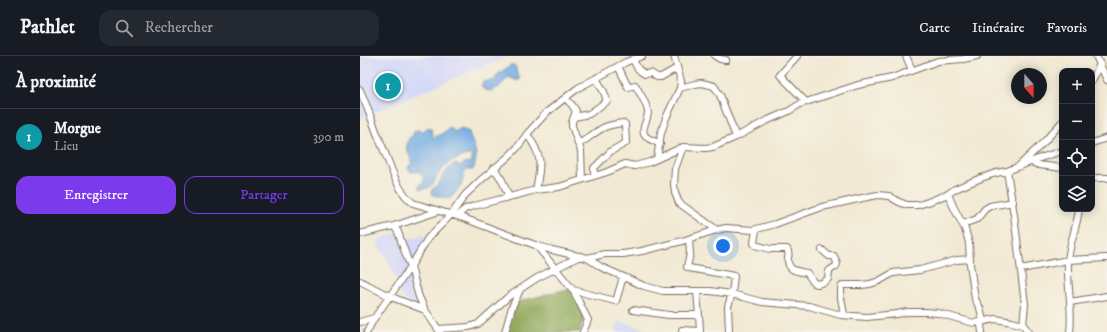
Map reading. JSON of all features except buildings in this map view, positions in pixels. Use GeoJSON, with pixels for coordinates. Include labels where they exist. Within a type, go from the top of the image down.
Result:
{"type":"FeatureCollection","features":[{"type":"Feature","properties":{"kind":"street"},"geometry":{"type":"LineString","coordinates":[[454,215],[465,196],[517,148],[527,134],[547,112],[578,88],[618,66],[642,56]]}},
{"type":"Feature","properties":{"kind":"street"},"geometry":{"type":"LineString","coordinates":[[657,159],[661,133],[666,118],[680,88],[681,81],[674,56]]}},
{"type":"Feature","properties":{"kind":"street"},"geometry":{"type":"LineString","coordinates":[[715,56],[726,60]]}},
{"type":"Feature","properties":{"kind":"street"},"geometry":{"type":"LineString","coordinates":[[797,56],[780,75],[806,102]]}},
{"type":"Feature","properties":{"kind":"street"},"geometry":{"type":"LineString","coordinates":[[906,56],[912,70]]}},
{"type":"Feature","properties":{"kind":"street"},"geometry":{"type":"LineString","coordinates":[[367,332],[374,318],[411,266],[428,238],[454,215],[464,209],[536,190],[559,186],[607,172],[625,164],[635,166],[683,148],[713,147],[789,111],[800,104],[858,85],[892,78],[938,61],[977,56]]}},
{"type":"Feature","properties":{"kind":"street"},"geometry":{"type":"LineString","coordinates":[[1096,56],[1107,80]]}},
{"type":"Feature","properties":{"kind":"street"},"geometry":{"type":"LineString","coordinates":[[633,59],[638,69],[642,73],[651,73],[657,77],[661,77],[677,68]]}},
{"type":"Feature","properties":{"kind":"street"},"geometry":{"type":"LineString","coordinates":[[1095,75],[1100,64]]}},
{"type":"Feature","properties":{"kind":"street"},"geometry":{"type":"LineString","coordinates":[[618,66],[628,87],[635,85],[648,111],[648,116],[643,128],[644,135],[660,144]]}},
{"type":"Feature","properties":{"kind":"street"},"geometry":{"type":"LineString","coordinates":[[574,117],[589,114],[607,101],[596,78]]}},
{"type":"Feature","properties":{"kind":"street"},"geometry":{"type":"LineString","coordinates":[[680,88],[702,83],[714,86],[720,95],[736,137]]}},
{"type":"Feature","properties":{"kind":"street"},"geometry":{"type":"LineString","coordinates":[[360,90],[389,165],[402,192],[414,203],[454,215],[535,245],[587,258],[601,267],[623,277],[644,286],[663,291],[710,291],[732,294],[762,302],[809,306],[844,315],[867,317],[907,312],[926,312],[938,313],[974,322],[996,319],[1023,325],[1029,332]]}},
{"type":"Feature","properties":{"kind":"street"},"geometry":{"type":"LineString","coordinates":[[564,98],[575,109],[576,114],[572,122],[572,126],[581,151],[582,179]]}},
{"type":"Feature","properties":{"kind":"street"},"geometry":{"type":"LineString","coordinates":[[578,144],[607,126],[623,123],[625,124],[626,143],[611,150],[594,168],[594,175]]}},
{"type":"Feature","properties":{"kind":"street"},"geometry":{"type":"LineString","coordinates":[[1017,167],[1044,142],[1059,125]]}},
{"type":"Feature","properties":{"kind":"street"},"geometry":{"type":"LineString","coordinates":[[527,134],[535,145],[538,153],[540,168],[536,190]]}},
{"type":"Feature","properties":{"kind":"street"},"geometry":{"type":"LineString","coordinates":[[1095,142],[1107,138]]}},
{"type":"Feature","properties":{"kind":"street"},"geometry":{"type":"LineString","coordinates":[[683,148],[674,169],[675,193],[679,203],[717,230]]}},
{"type":"Feature","properties":{"kind":"street"},"geometry":{"type":"LineString","coordinates":[[587,258],[605,254],[623,254],[642,251],[726,228],[756,230],[822,207],[878,195],[889,196],[899,202],[907,204],[918,205],[948,194],[955,189],[996,172],[1017,167],[1059,151]]}},
{"type":"Feature","properties":{"kind":"street"},"geometry":{"type":"LineString","coordinates":[[1031,162],[1039,165],[1059,168]]}},
{"type":"Feature","properties":{"kind":"street"},"geometry":{"type":"LineString","coordinates":[[494,168],[502,180],[509,197]]}},
{"type":"Feature","properties":{"kind":"street"},"geometry":{"type":"LineString","coordinates":[[1007,170],[1025,304],[1023,325]]}},
{"type":"Feature","properties":{"kind":"street"},"geometry":{"type":"LineString","coordinates":[[1095,178],[1107,178]]}},
{"type":"Feature","properties":{"kind":"street"},"geometry":{"type":"LineString","coordinates":[[948,194],[963,224],[969,243],[975,298],[980,308],[983,321],[981,325],[982,332]]}},
{"type":"Feature","properties":{"kind":"street"},"geometry":{"type":"LineString","coordinates":[[963,224],[978,218],[985,209],[990,206],[1012,202]]}},
{"type":"Feature","properties":{"kind":"street"},"geometry":{"type":"LineString","coordinates":[[360,234],[394,226],[439,211]]}},
{"type":"Feature","properties":{"kind":"street"},"geometry":{"type":"LineString","coordinates":[[1070,332],[1068,260],[1079,212]]}},
{"type":"Feature","properties":{"kind":"street"},"geometry":{"type":"LineString","coordinates":[[394,226],[398,232],[406,258],[411,266],[419,298],[439,331],[478,324],[508,297],[537,278],[580,256]]}},
{"type":"Feature","properties":{"kind":"street"},"geometry":{"type":"LineString","coordinates":[[756,230],[755,245],[770,249],[787,249],[789,253],[788,265],[790,268],[799,272],[807,273],[814,283],[818,284],[828,279],[829,271],[837,266],[834,256],[829,256],[822,250]]}},
{"type":"Feature","properties":{"kind":"street"},"geometry":{"type":"LineString","coordinates":[[689,239],[689,268],[724,275],[733,275],[732,294],[728,306],[729,332]]}},
{"type":"Feature","properties":{"kind":"street"},"geometry":{"type":"LineString","coordinates":[[535,245],[573,290],[588,320],[583,332]]}},
{"type":"Feature","properties":{"kind":"street"},"geometry":{"type":"LineString","coordinates":[[844,315],[841,298],[841,287],[843,285],[870,284],[892,273],[920,270],[957,260],[970,259]]}},
{"type":"Feature","properties":{"kind":"street"},"geometry":{"type":"LineString","coordinates":[[1021,269],[1068,260],[1107,261]]}},
{"type":"Feature","properties":{"kind":"street"},"geometry":{"type":"LineString","coordinates":[[573,290],[616,301],[623,277]]}},
{"type":"Feature","properties":{"kind":"street"},"geometry":{"type":"LineString","coordinates":[[360,281],[389,296],[425,310]]}},
{"type":"Feature","properties":{"kind":"street"},"geometry":{"type":"LineString","coordinates":[[505,332],[512,307],[521,289]]}},
{"type":"Feature","properties":{"kind":"street"},"geometry":{"type":"LineString","coordinates":[[682,330],[699,332],[700,330],[697,292]]}},
{"type":"Feature","properties":{"kind":"street"},"geometry":{"type":"LineString","coordinates":[[1070,302],[1107,296]]}},
{"type":"Feature","properties":{"kind":"street"},"geometry":{"type":"LineString","coordinates":[[633,310],[669,314],[699,315]]}},
{"type":"Feature","properties":{"kind":"street"},"geometry":{"type":"LineString","coordinates":[[360,322],[374,318]]}},
{"type":"Feature","properties":{"kind":"shaded area"},"geometry":{"type":"Polygon","coordinates":[[[360,56],[508,56],[360,118],[360,56]]]}},
{"type":"Feature","properties":{"kind":"shaded area"},"geometry":{"type":"Polygon","coordinates":[[[398,232],[402,242],[424,234],[426,241],[412,265],[421,298],[411,305],[395,289],[399,282],[377,241],[398,232]]]}},
{"type":"Feature","properties":{"kind":"shaded area"},"geometry":{"type":"Polygon","coordinates":[[[619,321],[653,332],[616,332],[619,321]]]}},
{"type":"Feature","properties":{"kind":"green space"},"geometry":{"type":"Polygon","coordinates":[[[571,288],[585,311],[580,332],[508,332],[517,302],[571,288]]]}},
{"type":"Feature","properties":{"kind":"water"},"geometry":{"type":"Polygon","coordinates":[[[511,65],[514,65],[516,68],[520,79],[519,80],[515,80],[510,77],[492,91],[482,88],[483,82],[496,80],[495,77],[511,65]]]}},
{"type":"Feature","properties":{"kind":"water"},"geometry":{"type":"Polygon","coordinates":[[[428,127],[431,128],[433,138],[445,132],[450,127],[454,132],[462,128],[469,132],[475,150],[476,159],[473,170],[467,169],[463,174],[461,184],[450,199],[433,195],[433,188],[437,186],[443,175],[453,164],[462,166],[464,163],[472,161],[472,155],[466,155],[451,161],[438,174],[432,185],[425,189],[420,189],[419,186],[424,179],[422,174],[419,172],[411,172],[408,167],[412,163],[407,150],[407,143],[414,132],[417,130],[424,131],[428,127]]]}},
{"type":"Feature","properties":{"kind":"place","name":"Morgue"},"geometry":{"type":"Point","coordinates":[388,86]}}]}
